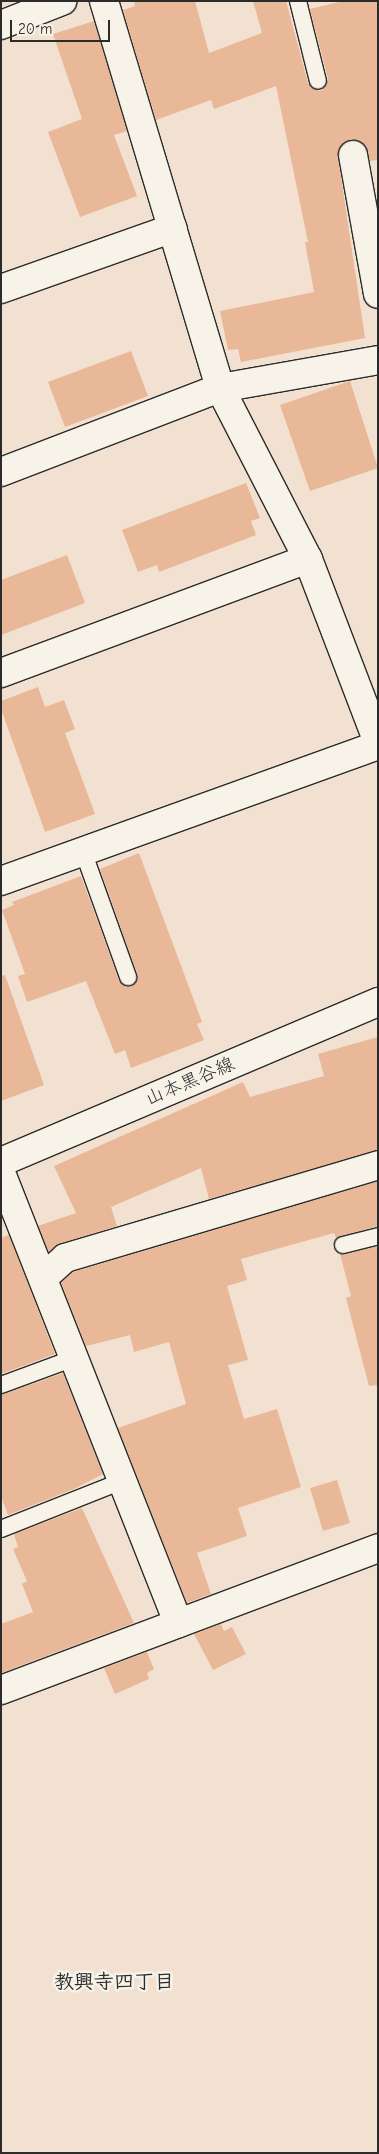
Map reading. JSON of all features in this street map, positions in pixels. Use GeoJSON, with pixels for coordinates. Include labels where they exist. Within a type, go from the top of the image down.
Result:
{"type":"FeatureCollection","features":[{"type":"Feature","properties":{"kind":"street"},"geometry":{"type":"LineString","coordinates":[[1,25],[62,1]]}},
{"type":"Feature","properties":{"kind":"street"},"geometry":{"type":"LineString","coordinates":[[1,881],[378,743],[308,559],[220,388],[104,1]]}},
{"type":"Feature","properties":{"kind":"street"},"geometry":{"type":"LineString","coordinates":[[353,155],[378,294]]}},
{"type":"Feature","properties":{"kind":"street"},"geometry":{"type":"LineString","coordinates":[[1,289],[173,228]]}},
{"type":"Feature","properties":{"kind":"street"},"geometry":{"type":"LineString","coordinates":[[1,472],[220,388],[378,360]]}},
{"type":"Feature","properties":{"kind":"street"},"geometry":{"type":"LineString","coordinates":[[1,673],[308,559]]}},
{"type":"Feature","properties":{"kind":"street","name":"山本黒谷線"},"geometry":{"type":"LineString","coordinates":[[1,1162],[378,1002]]}},
{"type":"Feature","properties":{"kind":"street"},"geometry":{"type":"LineString","coordinates":[[42,1278],[65,1258],[378,1165]]}},
{"type":"Feature","properties":{"kind":"street"},"geometry":{"type":"LineString","coordinates":[[1,1173],[178,1623]]}},
{"type":"Feature","properties":{"kind":"street"},"geometry":{"type":"LineString","coordinates":[[1,1690],[378,1548]]}},
{"type":"Feature","properties":{"kind":"lane"},"geometry":{"type":"LineString","coordinates":[[298,1],[318,81]]}},
{"type":"Feature","properties":{"kind":"lane"},"geometry":{"type":"LineString","coordinates":[[84,851],[128,978]]}},
{"type":"Feature","properties":{"kind":"lane"},"geometry":{"type":"LineString","coordinates":[[343,1245],[378,1236]]}},
{"type":"Feature","properties":{"kind":"lane"},"geometry":{"type":"LineString","coordinates":[[1,1385],[74,1358]]}},
{"type":"Feature","properties":{"kind":"lane"},"geometry":{"type":"LineString","coordinates":[[1,1529],[122,1481]]}},
{"type":"Feature","properties":{"kind":"building"},"geometry":{"type":"Polygon","coordinates":[[[134,1],[195,1],[209,53],[262,33],[253,1],[286,1],[308,83],[311,88],[320,91],[325,88],[328,79],[310,9],[343,1],[378,1],[378,160],[370,161],[365,145],[351,140],[343,143],[338,157],[365,338],[241,362],[238,349],[228,350],[220,311],[314,292],[305,242],[308,242],[276,86],[214,109],[211,100],[156,120],[123,10],[135,6],[134,1]]]}},
{"type":"Feature","properties":{"kind":"building"},"geometry":{"type":"Polygon","coordinates":[[[94,21],[127,131],[114,135],[137,196],[80,217],[48,132],[82,119],[53,34],[94,21]]]}},
{"type":"Feature","properties":{"kind":"building"},"geometry":{"type":"Polygon","coordinates":[[[131,351],[148,396],[65,427],[48,382],[131,351]]]}},
{"type":"Feature","properties":{"kind":"building"},"geometry":{"type":"Polygon","coordinates":[[[350,381],[378,468],[310,491],[280,405],[350,381]]]}},
{"type":"Feature","properties":{"kind":"building"},"geometry":{"type":"Polygon","coordinates":[[[246,483],[260,518],[251,521],[256,535],[159,572],[157,565],[138,572],[122,530],[246,483]]]}},
{"type":"Feature","properties":{"kind":"building"},"geometry":{"type":"Polygon","coordinates":[[[67,555],[85,603],[1,635],[1,580],[67,555]]]}},
{"type":"Feature","properties":{"kind":"building"},"geometry":{"type":"Polygon","coordinates":[[[38,687],[45,707],[64,700],[75,729],[65,733],[95,814],[45,832],[1,709],[1,701],[38,687]]]}},
{"type":"Feature","properties":{"kind":"building"},"geometry":{"type":"Polygon","coordinates":[[[139,853],[202,1022],[197,1024],[204,1040],[131,1068],[125,1050],[115,1054],[86,981],[27,1002],[18,976],[25,974],[2,910],[14,905],[12,902],[81,876],[119,980],[126,987],[132,986],[138,979],[137,974],[100,869],[139,853]]]}},
{"type":"Feature","properties":{"kind":"building"},"geometry":{"type":"Polygon","coordinates":[[[5,975],[44,1085],[1,1101],[1,976],[5,975]]]}},
{"type":"Feature","properties":{"kind":"building"},"geometry":{"type":"Polygon","coordinates":[[[378,1037],[378,1150],[209,1199],[201,1168],[111,1207],[117,1226],[61,1243],[49,1252],[38,1226],[76,1213],[54,1166],[243,1082],[250,1097],[324,1076],[318,1054],[378,1037]]]}},
{"type":"Feature","properties":{"kind":"building"},"geometry":{"type":"Polygon","coordinates":[[[378,1181],[378,1226],[336,1238],[334,1233],[241,1259],[247,1280],[227,1286],[248,1360],[228,1365],[244,1419],[277,1409],[301,1487],[238,1508],[247,1536],[197,1553],[211,1594],[187,1603],[118,1428],[186,1404],[169,1342],[134,1352],[130,1335],[86,1346],[61,1283],[73,1272],[378,1181]]]}},
{"type":"Feature","properties":{"kind":"building"},"geometry":{"type":"Polygon","coordinates":[[[9,1235],[55,1354],[1,1374],[1,1238],[9,1235]]]}},
{"type":"Feature","properties":{"kind":"building"},"geometry":{"type":"Polygon","coordinates":[[[378,1246],[378,1385],[369,1386],[346,1298],[351,1296],[340,1254],[378,1246]]]}},
{"type":"Feature","properties":{"kind":"building"},"geometry":{"type":"Polygon","coordinates":[[[63,1373],[103,1474],[74,1489],[8,1515],[1,1496],[1,1395],[63,1373]]]}},
{"type":"Feature","properties":{"kind":"building"},"geometry":{"type":"Polygon","coordinates":[[[337,1480],[350,1523],[323,1531],[310,1488],[337,1480]]]}},
{"type":"Feature","properties":{"kind":"building"},"geometry":{"type":"Polygon","coordinates":[[[82,1508],[134,1623],[1,1673],[1,1624],[33,1612],[22,1584],[27,1581],[13,1549],[18,1547],[14,1534],[82,1508]]]}},
{"type":"Feature","properties":{"kind":"building"},"geometry":{"type":"Polygon","coordinates":[[[221,1624],[224,1631],[232,1627],[246,1654],[213,1670],[194,1634],[221,1624]]]}},
{"type":"Feature","properties":{"kind":"building"},"geometry":{"type":"Polygon","coordinates":[[[147,1652],[154,1669],[147,1673],[149,1679],[115,1694],[104,1668],[147,1652]]]}},
{"type":"Feature","properties":{"kind":"district","name":"教興寺四丁目"},"geometry":{"type":"Point","coordinates":[114,1981]}}]}
